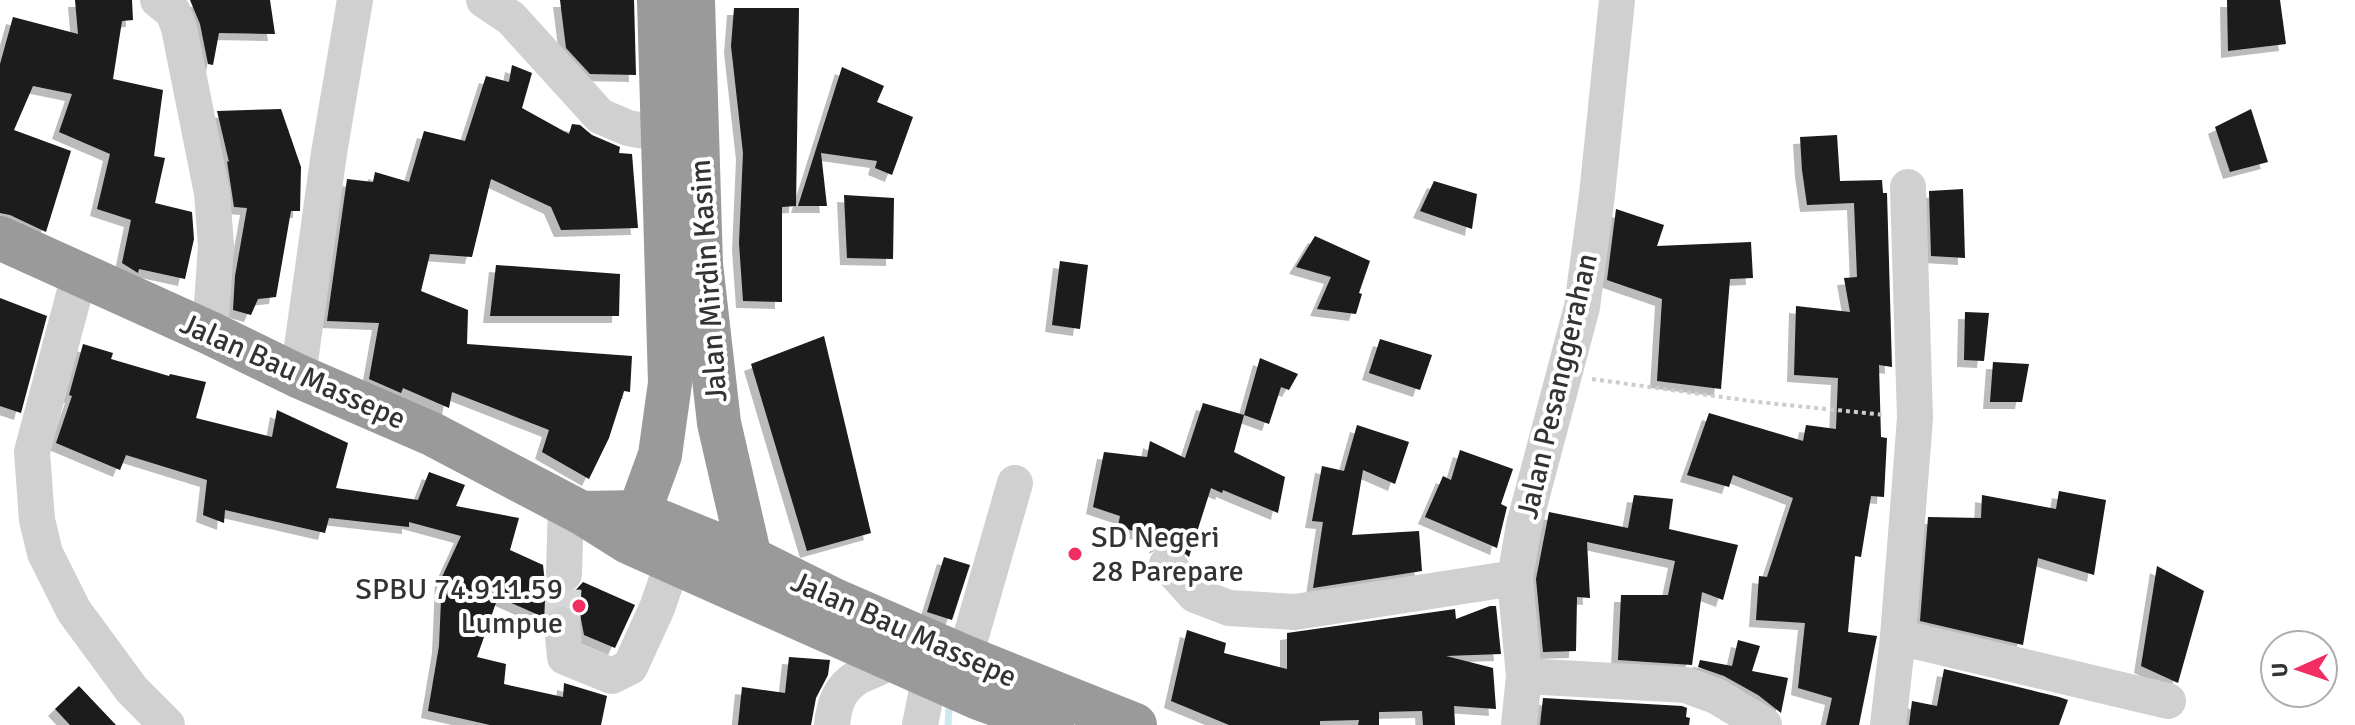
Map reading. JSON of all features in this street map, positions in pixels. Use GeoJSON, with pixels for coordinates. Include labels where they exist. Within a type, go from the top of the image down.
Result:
{"type":"FeatureCollection","features":[{"type":"Feature","properties":{"kind":"highway","name":"Jalan Mirdin Kasim"},"geometry":{"type":"LineString","coordinates":[[633,527],[660,455],[670,383],[659,0]]}},
{"type":"Feature","properties":{"kind":"highway","name":"Jalan Mirdin Kasim"},"geometry":{"type":"LineString","coordinates":[[693,0],[703,280],[719,423],[750,558]]}},
{"type":"Feature","properties":{"kind":"highway","name":"Jalan Bau Massepe"},"geometry":{"type":"LineString","coordinates":[[0,238],[298,376],[432,434],[574,509],[750,558],[834,600],[947,666],[976,697],[1052,725]]}},
{"type":"Feature","properties":{"kind":"highway","name":"Jalan Bau Massepe"},"geometry":{"type":"LineString","coordinates":[[633,527],[673,562],[890,658],[947,666],[1135,725]]}},
{"type":"Feature","properties":{"kind":"street"},"geometry":{"type":"LineString","coordinates":[[158,0],[173,12],[179,28],[212,193],[216,246],[210,333]]}},
{"type":"Feature","properties":{"kind":"street"},"geometry":{"type":"LineString","coordinates":[[298,376],[329,153],[355,0]]}},
{"type":"Feature","properties":{"kind":"street"},"geometry":{"type":"LineString","coordinates":[[484,0],[511,18],[600,116],[628,128],[662,134]]}},
{"type":"Feature","properties":{"kind":"street","name":"Jalan Pesanggerahan"},"geometry":{"type":"LineString","coordinates":[[1519,725],[1524,676],[1515,578],[1524,525],[1566,375],[1586,279],[1617,0]]}},
{"type":"Feature","properties":{"kind":"street"},"geometry":{"type":"LineString","coordinates":[[1888,725],[1915,418],[1908,187]]}},
{"type":"Feature","properties":{"kind":"street"},"geometry":{"type":"LineString","coordinates":[[79,276],[32,452],[37,520],[45,553],[74,611],[132,690],[167,725]]}},
{"type":"Feature","properties":{"kind":"street"},"geometry":{"type":"LineString","coordinates":[[920,725],[998,549],[1015,483]]}},
{"type":"Feature","properties":{"kind":"street"},"geometry":{"type":"LineString","coordinates":[[564,574],[574,509]]}},
{"type":"Feature","properties":{"kind":"street"},"geometry":{"type":"LineString","coordinates":[[562,625],[565,657],[612,676],[630,667],[657,608],[673,562]]}},
{"type":"Feature","properties":{"kind":"street"},"geometry":{"type":"LineString","coordinates":[[1167,564],[1195,595],[1229,608],[1295,612],[1515,578]]}},
{"type":"Feature","properties":{"kind":"street"},"geometry":{"type":"LineString","coordinates":[[1898,637],[2168,701]]}},
{"type":"Feature","properties":{"kind":"street"},"geometry":{"type":"LineString","coordinates":[[832,725],[837,697],[858,677],[882,667],[890,658]]}},
{"type":"Feature","properties":{"kind":"street"},"geometry":{"type":"LineString","coordinates":[[1524,676],[1686,685],[1716,696],[1764,725]]}},
{"type":"Feature","properties":{"kind":"path"},"geometry":{"type":"LineString","coordinates":[[1566,375],[1758,402],[1915,418]]}},
{"type":"Feature","properties":{"kind":"building"},"geometry":{"type":"Polygon","coordinates":[[[75,0],[132,0],[133,20],[122,21],[113,79],[163,90],[154,156],[165,158],[155,203],[192,212],[194,239],[185,279],[139,269],[138,273],[122,263],[131,220],[97,209],[110,154],[59,132],[72,94],[33,86],[14,130],[71,151],[46,232],[0,213],[0,64],[13,17],[78,34],[75,0]]]}},
{"type":"Feature","properties":{"kind":"building"},"geometry":{"type":"Polygon","coordinates":[[[190,0],[270,0],[275,34],[219,33],[213,65],[208,64],[200,24],[190,0]]]}},
{"type":"Feature","properties":{"kind":"building"},"geometry":{"type":"Polygon","coordinates":[[[560,0],[634,0],[636,75],[590,74],[566,48],[560,0]]]}},
{"type":"Feature","properties":{"kind":"building"},"geometry":{"type":"Polygon","coordinates":[[[2227,0],[2280,0],[2286,44],[2228,51],[2227,0]]]}},
{"type":"Feature","properties":{"kind":"building"},"geometry":{"type":"Polygon","coordinates":[[[734,8],[799,8],[796,206],[782,207],[782,302],[743,301],[739,243],[743,153],[731,46],[734,8]]]}},
{"type":"Feature","properties":{"kind":"building"},"geometry":{"type":"Polygon","coordinates":[[[512,65],[532,73],[522,108],[569,134],[572,124],[580,125],[592,135],[620,147],[619,153],[632,154],[638,228],[561,230],[551,207],[491,179],[472,257],[430,254],[421,291],[468,310],[467,344],[632,356],[630,392],[624,391],[609,438],[589,479],[542,452],[549,430],[452,392],[449,408],[403,388],[401,393],[369,379],[379,323],[327,321],[347,179],[373,182],[375,172],[409,182],[424,131],[465,141],[486,76],[509,82],[512,65]]]}},
{"type":"Feature","properties":{"kind":"building"},"geometry":{"type":"Polygon","coordinates":[[[842,67],[884,86],[877,102],[913,117],[892,175],[875,168],[877,161],[821,153],[827,206],[798,206],[842,67]]]}},
{"type":"Feature","properties":{"kind":"building"},"geometry":{"type":"Polygon","coordinates":[[[281,109],[301,167],[300,211],[291,211],[276,297],[258,299],[251,315],[233,310],[235,276],[247,208],[234,207],[229,162],[217,111],[281,109]]]}},
{"type":"Feature","properties":{"kind":"building"},"geometry":{"type":"Polygon","coordinates":[[[2251,109],[2268,162],[2230,172],[2215,127],[2251,109]]]}},
{"type":"Feature","properties":{"kind":"building"},"geometry":{"type":"Polygon","coordinates":[[[1837,135],[1840,181],[1882,180],[1883,193],[1887,193],[1892,367],[1879,365],[1881,437],[1887,438],[1884,497],[1871,496],[1861,557],[1855,556],[1848,632],[1877,636],[1859,725],[1826,725],[1832,698],[1798,688],[1805,623],[1756,620],[1759,576],[1767,577],[1793,498],[1733,475],[1729,487],[1687,475],[1709,413],[1803,441],[1806,425],[1836,429],[1838,378],[1794,375],[1796,306],[1850,312],[1844,278],[1857,277],[1854,203],[1807,205],[1802,170],[1800,137],[1837,135]]]}},
{"type":"Feature","properties":{"kind":"building"},"geometry":{"type":"Polygon","coordinates":[[[1434,181],[1477,194],[1472,229],[1420,211],[1434,181]]]}},
{"type":"Feature","properties":{"kind":"building"},"geometry":{"type":"Polygon","coordinates":[[[1963,189],[1965,258],[1931,256],[1929,191],[1963,189]]]}},
{"type":"Feature","properties":{"kind":"building"},"geometry":{"type":"Polygon","coordinates":[[[844,195],[894,198],[893,259],[847,258],[844,195]]]}},
{"type":"Feature","properties":{"kind":"building"},"geometry":{"type":"Polygon","coordinates":[[[1616,209],[1664,225],[1657,246],[1751,242],[1753,278],[1730,279],[1721,389],[1657,381],[1662,299],[1607,280],[1616,209]]]}},
{"type":"Feature","properties":{"kind":"building"},"geometry":{"type":"Polygon","coordinates":[[[1315,236],[1370,261],[1359,293],[1362,294],[1356,314],[1317,309],[1331,277],[1296,267],[1315,236]]]}},
{"type":"Feature","properties":{"kind":"building"},"geometry":{"type":"Polygon","coordinates":[[[1060,261],[1088,265],[1080,329],[1052,325],[1060,261]]]}},
{"type":"Feature","properties":{"kind":"building"},"geometry":{"type":"Polygon","coordinates":[[[496,265],[620,274],[619,316],[490,316],[496,265]]]}},
{"type":"Feature","properties":{"kind":"building"},"geometry":{"type":"Polygon","coordinates":[[[0,298],[47,316],[21,413],[0,406],[0,298]]]}},
{"type":"Feature","properties":{"kind":"building"},"geometry":{"type":"Polygon","coordinates":[[[1965,312],[1989,313],[1984,361],[1964,360],[1965,312]]]}},
{"type":"Feature","properties":{"kind":"building"},"geometry":{"type":"Polygon","coordinates":[[[824,336],[871,533],[807,551],[751,364],[824,336]]]}},
{"type":"Feature","properties":{"kind":"building"},"geometry":{"type":"Polygon","coordinates":[[[1380,339],[1432,355],[1420,390],[1369,373],[1380,339]]]}},
{"type":"Feature","properties":{"kind":"building"},"geometry":{"type":"Polygon","coordinates":[[[83,344],[113,353],[111,359],[169,376],[206,382],[196,418],[272,437],[277,410],[348,443],[336,488],[418,500],[429,472],[465,485],[456,506],[519,518],[510,550],[543,565],[545,583],[552,591],[563,595],[573,593],[583,582],[635,605],[615,648],[584,635],[580,614],[570,606],[559,604],[543,617],[498,597],[477,657],[506,664],[504,684],[563,697],[564,683],[607,696],[601,725],[490,725],[428,711],[439,646],[442,577],[461,536],[409,522],[409,527],[329,518],[325,533],[225,510],[224,523],[203,515],[207,480],[126,455],[120,470],[56,443],[72,396],[69,395],[83,344]]]}},
{"type":"Feature","properties":{"kind":"building"},"geometry":{"type":"Polygon","coordinates":[[[1260,358],[1298,374],[1289,390],[1281,387],[1269,424],[1244,415],[1260,358]]]}},
{"type":"Feature","properties":{"kind":"building"},"geometry":{"type":"Polygon","coordinates":[[[1993,362],[2029,364],[2022,402],[1990,402],[1993,362]]]}},
{"type":"Feature","properties":{"kind":"building"},"geometry":{"type":"Polygon","coordinates":[[[1203,403],[1244,415],[1234,452],[1285,477],[1278,513],[1211,488],[1189,557],[1173,544],[1163,543],[1156,547],[1158,539],[1118,526],[1120,516],[1093,507],[1104,452],[1147,457],[1150,441],[1185,458],[1203,403]]]}},
{"type":"Feature","properties":{"kind":"building"},"geometry":{"type":"Polygon","coordinates":[[[1357,425],[1409,442],[1395,484],[1363,470],[1352,535],[1419,531],[1422,571],[1313,588],[1323,522],[1312,521],[1322,466],[1344,471],[1357,425]]]}},
{"type":"Feature","properties":{"kind":"building"},"geometry":{"type":"Polygon","coordinates":[[[1460,450],[1513,469],[1501,504],[1507,507],[1497,548],[1425,517],[1443,476],[1451,480],[1460,450]]]}},
{"type":"Feature","properties":{"kind":"building"},"geometry":{"type":"Polygon","coordinates":[[[2059,491],[2106,500],[2094,575],[2038,558],[2023,645],[1920,621],[1928,517],[1981,518],[1982,495],[2056,509],[2059,491]]]}},
{"type":"Feature","properties":{"kind":"building"},"geometry":{"type":"Polygon","coordinates":[[[1634,495],[1673,499],[1669,529],[1738,545],[1723,600],[1702,592],[1692,665],[1618,660],[1621,595],[1668,595],[1675,561],[1587,542],[1590,598],[1577,597],[1576,651],[1543,652],[1536,579],[1549,512],[1628,528],[1634,495]]]}},
{"type":"Feature","properties":{"kind":"building"},"geometry":{"type":"Polygon","coordinates":[[[944,557],[970,565],[952,620],[927,612],[944,557]]]}},
{"type":"Feature","properties":{"kind":"building"},"geometry":{"type":"Polygon","coordinates":[[[2157,566],[2204,591],[2178,683],[2141,666],[2157,566]]]}},
{"type":"Feature","properties":{"kind":"building"},"geometry":{"type":"Polygon","coordinates":[[[1496,606],[1501,654],[1446,656],[1493,668],[1496,709],[1454,706],[1455,725],[1423,725],[1422,711],[1379,712],[1379,725],[1358,725],[1359,720],[1320,721],[1320,725],[1229,725],[1171,701],[1187,630],[1226,643],[1224,653],[1287,669],[1287,633],[1455,609],[1456,619],[1496,606]]]}},
{"type":"Feature","properties":{"kind":"building"},"geometry":{"type":"Polygon","coordinates":[[[1738,640],[1760,646],[1752,671],[1788,678],[1781,713],[1758,695],[1724,676],[1698,667],[1700,660],[1732,666],[1738,640]]]}},
{"type":"Feature","properties":{"kind":"building"},"geometry":{"type":"Polygon","coordinates":[[[789,657],[830,660],[828,675],[816,698],[811,725],[738,725],[742,687],[785,693],[789,657]]]}},
{"type":"Feature","properties":{"kind":"building"},"geometry":{"type":"Polygon","coordinates":[[[1944,669],[2068,700],[2059,725],[1909,725],[1912,701],[1937,706],[1944,669]]]}},
{"type":"Feature","properties":{"kind":"building"},"geometry":{"type":"Polygon","coordinates":[[[79,686],[116,725],[70,725],[55,709],[79,686]]]}},
{"type":"Feature","properties":{"kind":"building"},"geometry":{"type":"Polygon","coordinates":[[[1543,698],[1682,706],[1687,708],[1689,725],[1540,725],[1543,698]]]}},
{"type":"Feature","properties":{"kind":"waterway"},"geometry":{"type":"LineString","coordinates":[[948,725],[949,709]]}},
{"type":"Feature","properties":{"kind":"tunnel"},"geometry":{"type":"LineString","coordinates":[[562,625],[564,574]]}},
{"type":"Feature","properties":{"kind":"place","name":"SD Negeri 28 Parepare"},"geometry":{"type":"Point","coordinates":[1075,554]}},
{"type":"Feature","properties":{"kind":"place","name":"SPBU 74.911.59 Lumpue"},"geometry":{"type":"Point","coordinates":[579,606]}}]}
